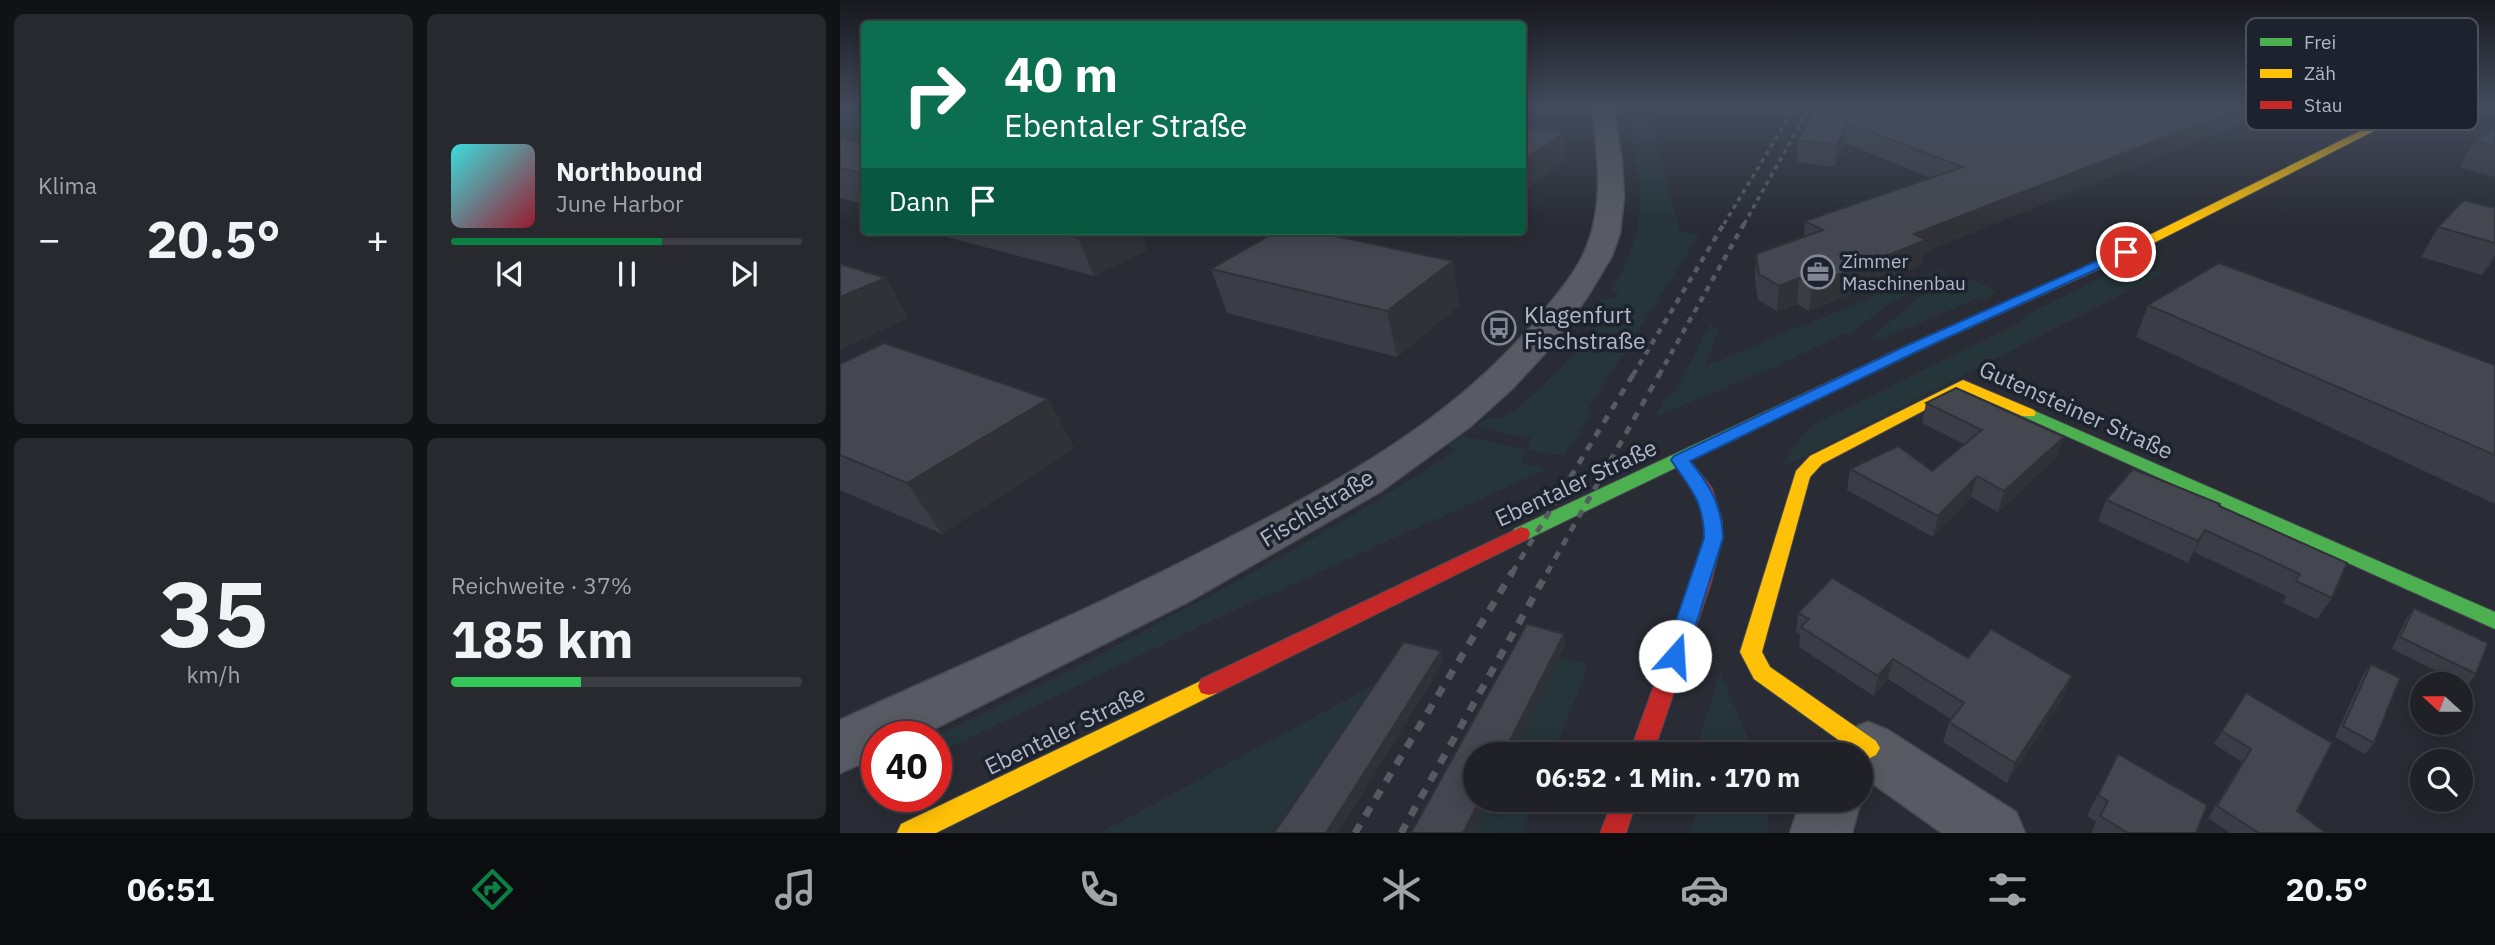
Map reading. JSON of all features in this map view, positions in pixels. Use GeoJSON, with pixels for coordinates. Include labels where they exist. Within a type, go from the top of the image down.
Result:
{"type":"FeatureCollection","features":[{"type":"Feature","properties":{"kind":"main road","name":"Ebentaler Straße"},"geometry":{"type":"LineString","coordinates":[[909,833],[1428,578],[2150,240],[2339,146]]}},
{"type":"Feature","properties":{"kind":"main road","name":"Gutensteiner Straße"},"geometry":{"type":"LineString","coordinates":[[1850,742],[1762,673],[1751,652],[1802,475],[1816,460],[1963,384],[2495,621]]}},
{"type":"Feature","properties":{"kind":"main road"},"geometry":{"type":"LineString","coordinates":[[1645,742],[1701,583],[1713,538],[1713,521],[1703,488],[1680,460]]}},
{"type":"Feature","properties":{"kind":"main road"},"geometry":{"type":"LineString","coordinates":[[1613,833],[1621,812]]}},
{"type":"Feature","properties":{"kind":"street","name":"Fischlstraße"},"geometry":{"type":"LineString","coordinates":[[840,747],[1137,607],[1328,507],[1475,406],[1547,333],[1600,252],[1609,219],[1611,164],[1608,146]]}},
{"type":"Feature","properties":{"kind":"street"},"geometry":{"type":"LineString","coordinates":[[1873,759],[1994,833]]}},
{"type":"Feature","properties":{"kind":"street"},"geometry":{"type":"LineString","coordinates":[[1821,833],[1827,812]]}},
{"type":"Feature","properties":{"kind":"shaded area"},"geometry":{"type":"Polygon","coordinates":[[[1634,146],[1658,146],[1680,231],[1699,235],[1588,409],[1590,416],[1564,456],[1527,450],[1531,437],[1504,434],[1478,425],[1489,417],[1504,418],[1534,394],[1585,342],[1608,312],[1600,306],[1603,300],[1620,295],[1611,290],[1632,248],[1640,206],[1640,184],[1634,146]]]}},
{"type":"Feature","properties":{"kind":"shaded area"},"geometry":{"type":"Polygon","coordinates":[[[2130,268],[2150,269],[2162,274],[1797,460],[1784,464],[1800,437],[1816,423],[2024,320],[2021,318],[2112,272],[2130,268]]]}},
{"type":"Feature","properties":{"kind":"shaded area"},"geometry":{"type":"Polygon","coordinates":[[[1937,270],[1948,272],[1887,305],[1849,335],[1845,333],[1770,369],[1655,417],[1664,400],[1673,395],[1710,325],[1719,328],[1705,366],[1937,270]]]}},
{"type":"Feature","properties":{"kind":"shaded area"},"geometry":{"type":"Polygon","coordinates":[[[1963,276],[1989,287],[1995,293],[1984,300],[1979,298],[1877,341],[1871,338],[1919,297],[1963,276]]]}},
{"type":"Feature","properties":{"kind":"shaded area"},"geometry":{"type":"Polygon","coordinates":[[[1463,436],[1527,450],[1521,463],[1547,469],[1218,618],[952,746],[952,728],[1133,637],[1329,529],[1455,451],[1449,445],[1463,436]]]}},
{"type":"Feature","properties":{"kind":"shaded area"},"geometry":{"type":"Polygon","coordinates":[[[1559,656],[1584,664],[1587,669],[1558,742],[1516,742],[1559,656]]]}},
{"type":"Feature","properties":{"kind":"shaded area"},"geometry":{"type":"Polygon","coordinates":[[[1720,673],[1750,742],[1698,742],[1720,673]]]}},
{"type":"Feature","properties":{"kind":"shaded area"},"geometry":{"type":"Polygon","coordinates":[[[1392,675],[1288,833],[1100,833],[1392,675]]]}},
{"type":"Feature","properties":{"kind":"shaded area"},"geometry":{"type":"Polygon","coordinates":[[[1481,812],[1530,812],[1522,833],[1470,833],[1481,812]]]}},
{"type":"Feature","properties":{"kind":"shaded area"},"geometry":{"type":"Polygon","coordinates":[[[1696,812],[1768,812],[1768,833],[1690,833],[1696,812]]]}},
{"type":"Feature","properties":{"kind":"building"},"geometry":{"type":"Polygon","coordinates":[[[840,146],[861,146],[861,173],[840,168],[840,146]]]}},
{"type":"Feature","properties":{"kind":"building"},"geometry":{"type":"Polygon","coordinates":[[[1526,146],[1545,146],[1526,158],[1526,146]]]}},
{"type":"Feature","properties":{"kind":"building"},"geometry":{"type":"Polygon","coordinates":[[[1907,146],[2142,146],[1914,234],[1926,240],[1812,285],[1799,278],[1779,286],[1759,274],[1756,254],[1823,230],[1805,221],[1963,167],[1907,146]]]}},
{"type":"Feature","properties":{"kind":"building"},"geometry":{"type":"Polygon","coordinates":[[[2464,200],[2495,208],[2495,243],[2438,227],[2464,200]]]}},
{"type":"Feature","properties":{"kind":"building"},"geometry":{"type":"Polygon","coordinates":[[[1270,235],[1330,235],[1453,261],[1387,311],[1211,269],[1270,235]]]}},
{"type":"Feature","properties":{"kind":"building"},"geometry":{"type":"Polygon","coordinates":[[[2219,263],[2495,365],[2495,455],[2148,305],[2219,263]]]}},
{"type":"Feature","properties":{"kind":"building"},"geometry":{"type":"Polygon","coordinates":[[[840,264],[886,278],[840,297],[840,264]]]}},
{"type":"Feature","properties":{"kind":"building"},"geometry":{"type":"Polygon","coordinates":[[[884,343],[1048,399],[907,483],[840,455],[840,364],[884,343]]]}},
{"type":"Feature","properties":{"kind":"building"},"geometry":{"type":"Polygon","coordinates":[[[1956,388],[2064,437],[2004,491],[1977,476],[1938,516],[1850,469],[1898,446],[1932,471],[1982,430],[1926,403],[1956,388]]]}},
{"type":"Feature","properties":{"kind":"building"},"geometry":{"type":"Polygon","coordinates":[[[2133,469],[2220,504],[2219,506],[2347,563],[2332,598],[2296,581],[2300,574],[2205,530],[2198,541],[2106,500],[2133,469]]]}},
{"type":"Feature","properties":{"kind":"building"},"geometry":{"type":"Polygon","coordinates":[[[1832,578],[1968,658],[1991,629],[2072,676],[2015,763],[1949,722],[1964,703],[1893,659],[1878,676],[1801,627],[1809,619],[1798,613],[1832,578]]]}},
{"type":"Feature","properties":{"kind":"building"},"geometry":{"type":"Polygon","coordinates":[[[2414,608],[2488,643],[2476,674],[2400,637],[2414,608]]]}},
{"type":"Feature","properties":{"kind":"building"},"geometry":{"type":"Polygon","coordinates":[[[1527,624],[1564,634],[1509,742],[1463,742],[1463,812],[1474,812],[1463,833],[1411,833],[1527,624]]]}},
{"type":"Feature","properties":{"kind":"building"},"geometry":{"type":"Polygon","coordinates":[[[1404,642],[1441,651],[1326,833],[1274,833],[1404,642]]]}},
{"type":"Feature","properties":{"kind":"building"},"geometry":{"type":"Polygon","coordinates":[[[2371,664],[2400,678],[2374,743],[2343,726],[2371,664]]]}},
{"type":"Feature","properties":{"kind":"building"},"geometry":{"type":"Polygon","coordinates":[[[2246,693],[2332,743],[2297,811],[2326,833],[2259,833],[2217,806],[2251,749],[2222,731],[2246,693]]]}},
{"type":"Feature","properties":{"kind":"building"},"geometry":{"type":"Polygon","coordinates":[[[2118,754],[2207,805],[2196,833],[2128,833],[2100,816],[2108,801],[2098,795],[2118,754]]]}},
{"type":"Feature","properties":{"kind":"railway"},"geometry":{"type":"LineString","coordinates":[[1724,224],[1771,146]]}},
{"type":"Feature","properties":{"kind":"railway"},"geometry":{"type":"LineString","coordinates":[[1744,224],[1788,146]]}},
{"type":"Feature","properties":{"kind":"railway"},"geometry":{"type":"LineString","coordinates":[[1633,375],[1725,222]]}},
{"type":"Feature","properties":{"kind":"railway"},"geometry":{"type":"LineString","coordinates":[[1659,375],[1745,222]]}},
{"type":"Feature","properties":{"kind":"railway"},"geometry":{"type":"LineString","coordinates":[[1512,573],[1634,373]]}},
{"type":"Feature","properties":{"kind":"railway"},"geometry":{"type":"LineString","coordinates":[[1547,573],[1660,373]]}},
{"type":"Feature","properties":{"kind":"railway"},"geometry":{"type":"LineString","coordinates":[[1355,833],[1513,571]]}},
{"type":"Feature","properties":{"kind":"railway"},"geometry":{"type":"LineString","coordinates":[[1401,833],[1548,571]]}},
{"type":"Feature","properties":{"kind":"traffic: fast"},"geometry":{"type":"LineString","coordinates":[[1521,534],[1913,348],[2064,280]]}},
{"type":"Feature","properties":{"kind":"traffic: fast"},"geometry":{"type":"LineString","coordinates":[[2028,413],[2495,621]]}},
{"type":"Feature","properties":{"kind":"traffic: slow"},"geometry":{"type":"LineString","coordinates":[[2064,280],[2339,146]]}},
{"type":"Feature","properties":{"kind":"traffic: slow"},"geometry":{"type":"LineString","coordinates":[[1860,742],[1762,673],[1751,652],[1802,475],[1816,460],[1963,384],[2028,413]]}},
{"type":"Feature","properties":{"kind":"traffic: slow"},"geometry":{"type":"LineString","coordinates":[[910,833],[1209,686]]}},
{"type":"Feature","properties":{"kind":"traffic: jam"},"geometry":{"type":"LineString","coordinates":[[1645,742],[1701,583],[1713,538],[1713,521],[1703,488],[1680,460]]}},
{"type":"Feature","properties":{"kind":"traffic: jam"},"geometry":{"type":"LineString","coordinates":[[1209,686],[1521,534]]}},
{"type":"Feature","properties":{"kind":"traffic: jam"},"geometry":{"type":"LineString","coordinates":[[1613,833],[1621,812]]}},
{"type":"Feature","properties":{"kind":"place","name":"Zimmer Maschinenbau"},"geometry":{"type":"Point","coordinates":[1818,272]}},
{"type":"Feature","properties":{"kind":"place","name":"Klagenfurt Fischstraße"},"geometry":{"type":"Point","coordinates":[1499,328]}},
{"type":"Feature","properties":{"kind":"route"},"geometry":{"type":"LineString","coordinates":[[1675,656],[1701,583],[1713,538],[1713,521],[1703,488],[1680,460],[1913,348],[2126,252]]}}]}
